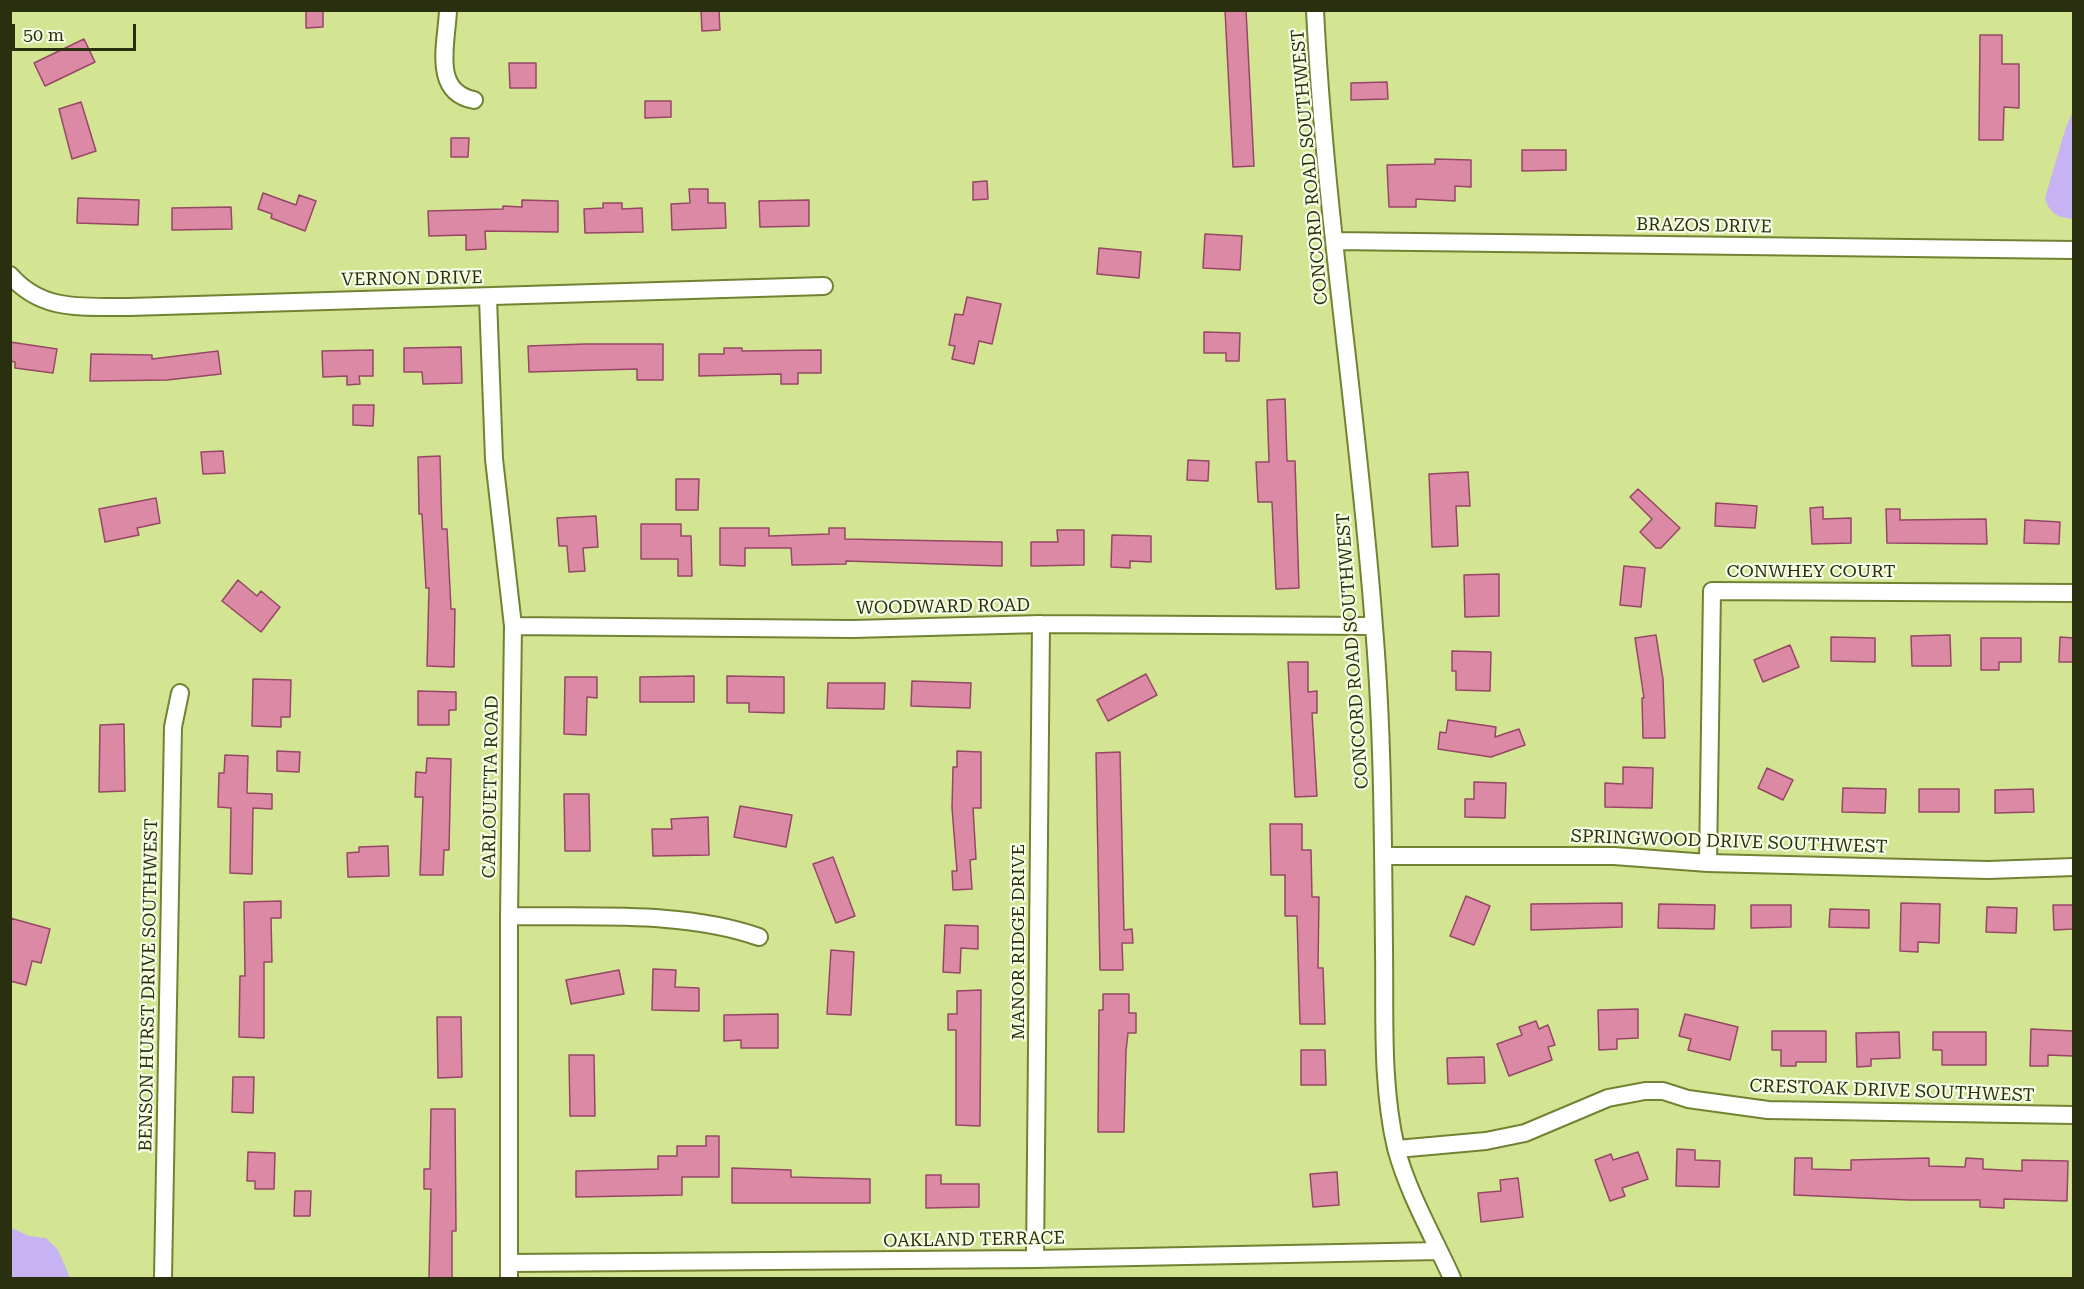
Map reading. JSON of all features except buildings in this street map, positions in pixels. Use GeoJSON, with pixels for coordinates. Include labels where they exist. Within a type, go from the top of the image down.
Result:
{"type":"FeatureCollection","features":[{"type":"Feature","properties":{"kind":"street"},"geometry":{"type":"LineString","coordinates":[[448,10],[444,44],[447,85],[455,93],[474,100]]}},
{"type":"Feature","properties":{"kind":"street","name":"CONCORD ROAD SOUTHWEST"},"geometry":{"type":"LineString","coordinates":[[1315,10],[1323,130],[1356,424],[1374,626],[1383,856],[1386,1056],[1390,1119],[1402,1168],[1452,1278]]}},
{"type":"Feature","properties":{"kind":"street","name":"BRAZOS DRIVE"},"geometry":{"type":"LineString","coordinates":[[1334,242],[2073,249]]}},
{"type":"Feature","properties":{"kind":"street","name":"VERNON DRIVE"},"geometry":{"type":"LineString","coordinates":[[10,275],[24,291],[59,306],[129,307],[451,296],[488,298],[824,286]]}},
{"type":"Feature","properties":{"kind":"street","name":"CARLOUETTA ROAD"},"geometry":{"type":"LineString","coordinates":[[488,298],[494,459],[513,626],[508,916],[510,1271]]}},
{"type":"Feature","properties":{"kind":"street","name":"CONWHEY COURT"},"geometry":{"type":"LineString","coordinates":[[1708,863],[1712,591],[2073,593]]}},
{"type":"Feature","properties":{"kind":"street","name":"WOODWARD ROAD"},"geometry":{"type":"LineString","coordinates":[[513,626],[853,629],[1041,624],[1374,626]]}},
{"type":"Feature","properties":{"kind":"street","name":"MANOR RIDGE DRIVE"},"geometry":{"type":"LineString","coordinates":[[1035,1260],[1041,624]]}},
{"type":"Feature","properties":{"kind":"street","name":"BENSON HURST DRIVE SOUTHWEST"},"geometry":{"type":"LineString","coordinates":[[163,1278],[174,727],[180,693]]}},
{"type":"Feature","properties":{"kind":"street","name":"SPRINGWOOD DRIVE SOUTHWEST"},"geometry":{"type":"LineString","coordinates":[[1383,856],[1614,856],[1708,863],[1988,870],[2073,867]]}},
{"type":"Feature","properties":{"kind":"street"},"geometry":{"type":"LineString","coordinates":[[508,916],[675,920],[735,929],[759,937]]}},
{"type":"Feature","properties":{"kind":"street","name":"CRESTOAK DRIVE SOUTHWEST"},"geometry":{"type":"LineString","coordinates":[[1397,1149],[1486,1141],[1525,1133],[1608,1098],[1645,1091],[1663,1091],[1688,1099],[1768,1110],[2073,1115]]}},
{"type":"Feature","properties":{"kind":"street","name":"OAKLAND TERRACE"},"geometry":{"type":"LineString","coordinates":[[510,1271],[1439,1251]]}},
{"type":"Feature","properties":{"kind":"shaded area"},"geometry":{"type":"Polygon","coordinates":[[[2073,111],[2074,219],[2052,212],[2045,198],[2073,111]]]}},
{"type":"Feature","properties":{"kind":"shaded area"},"geometry":{"type":"Polygon","coordinates":[[[10,1227],[29,1236],[46,1238],[58,1250],[70,1278],[11,1278],[10,1227]]]}}]}
